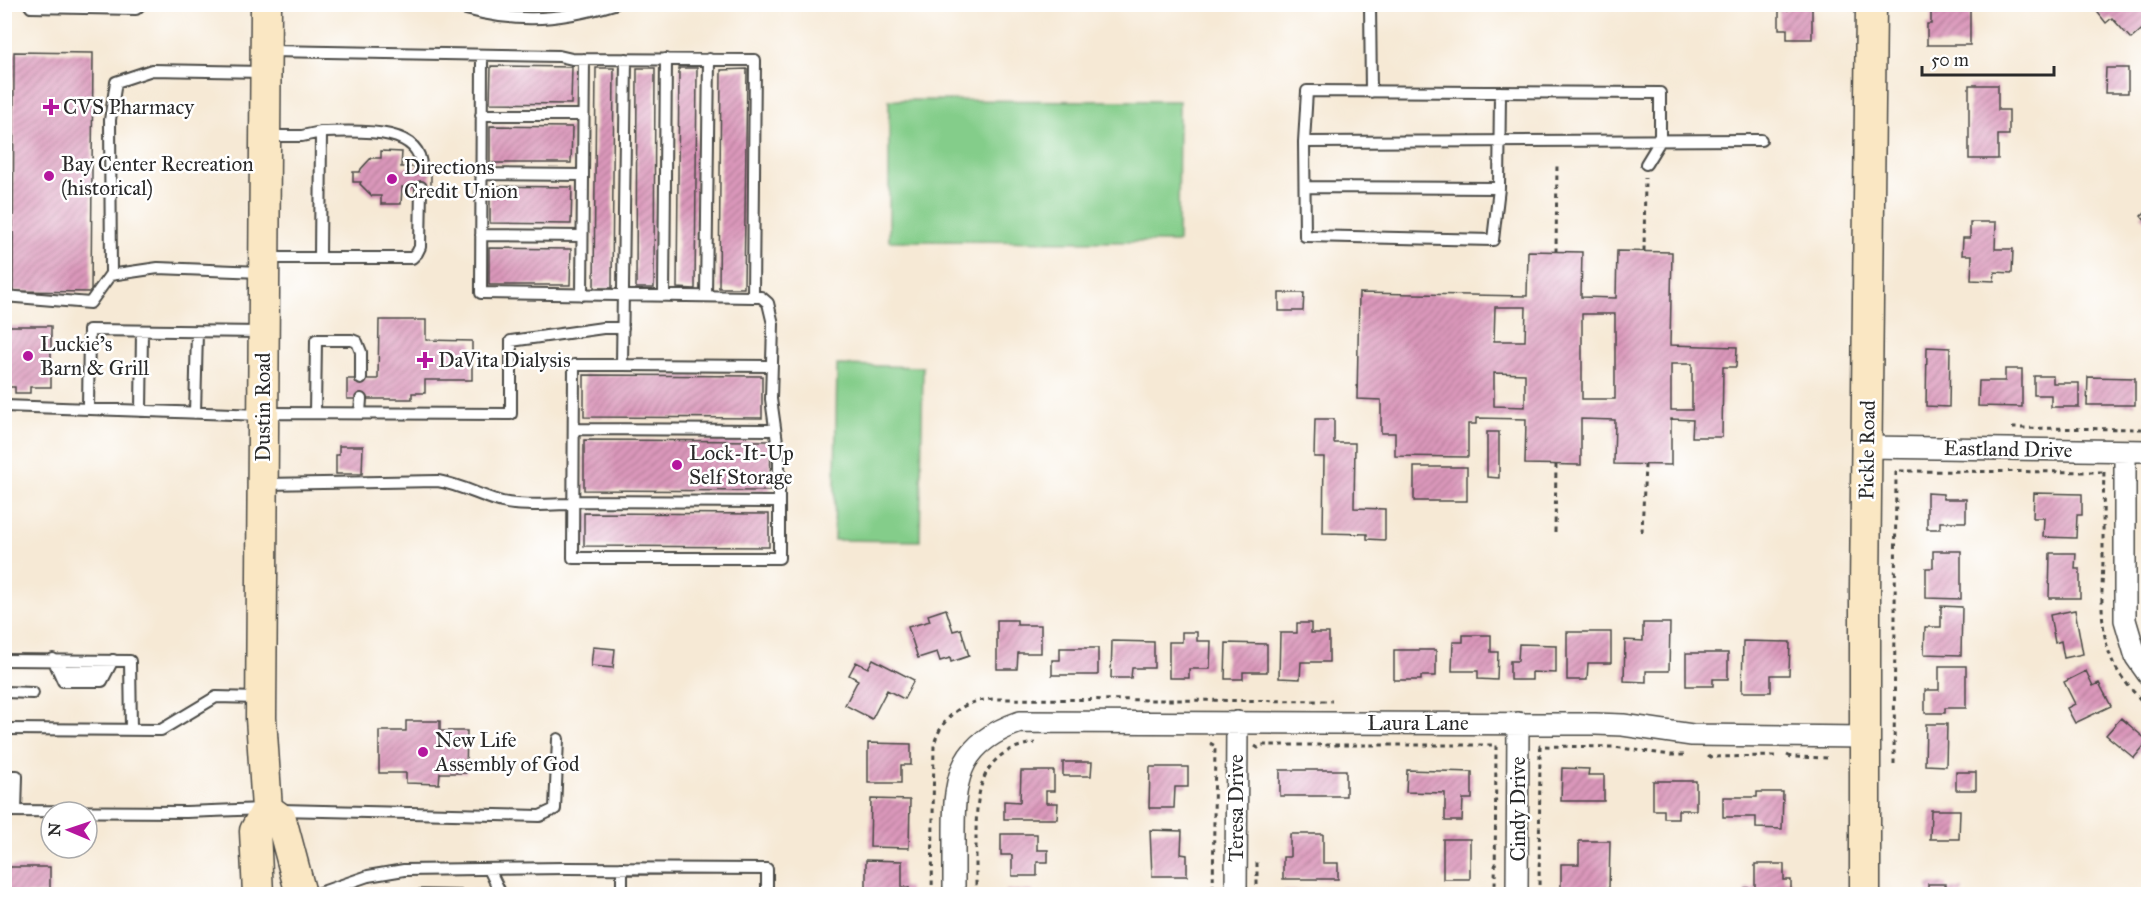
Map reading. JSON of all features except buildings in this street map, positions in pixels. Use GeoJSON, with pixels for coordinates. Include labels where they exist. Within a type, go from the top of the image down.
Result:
{"type":"FeatureCollection","features":[{"type":"Feature","properties":{"kind":"street","name":"Dustin Road"},"geometry":{"type":"LineString","coordinates":[[258,894],[255,831],[267,809],[261,698],[266,4]]}},
{"type":"Feature","properties":{"kind":"street","name":"Pickle Road"},"geometry":{"type":"LineString","coordinates":[[1865,894],[1865,592],[1871,4]]}},
{"type":"Feature","properties":{"kind":"street","name":"Eastland Drive"},"geometry":{"type":"LineString","coordinates":[[1868,447],[2140,451]]}},
{"type":"Feature","properties":{"kind":"street"},"geometry":{"type":"LineString","coordinates":[[2140,451],[2125,472],[2125,620],[2136,657],[2148,674]]}},
{"type":"Feature","properties":{"kind":"street","name":"Laura Lane"},"geometry":{"type":"LineString","coordinates":[[954,894],[954,802],[961,769],[977,747],[997,732],[1020,722],[1518,723],[1623,725],[1692,735],[1866,737]]}},
{"type":"Feature","properties":{"kind":"street","name":"Teresa Drive"},"geometry":{"type":"LineString","coordinates":[[1236,894],[1237,722]]}},
{"type":"Feature","properties":{"kind":"street","name":"Cindy Drive"},"geometry":{"type":"LineString","coordinates":[[1517,894],[1518,723]]}},
{"type":"Feature","properties":{"kind":"street"},"geometry":{"type":"LineString","coordinates":[[267,809],[281,819],[301,894]]}},
{"type":"Feature","properties":{"kind":"lane"},"geometry":{"type":"LineString","coordinates":[[29,4],[31,7],[136,9],[141,4]]}},
{"type":"Feature","properties":{"kind":"lane"},"geometry":{"type":"LineString","coordinates":[[450,4],[492,15],[520,19],[559,18],[614,4]]}},
{"type":"Feature","properties":{"kind":"lane"},"geometry":{"type":"LineString","coordinates":[[1370,4],[1371,92]]}},
{"type":"Feature","properties":{"kind":"lane"},"geometry":{"type":"LineString","coordinates":[[482,55],[481,292],[761,297],[768,303],[771,311],[773,324],[772,366],[771,399],[779,456],[779,558],[573,558],[574,365],[772,366]]}},
{"type":"Feature","properties":{"kind":"lane"},"geometry":{"type":"LineString","coordinates":[[4,296],[90,303],[111,275],[110,120],[116,82],[152,70],[265,62],[482,55],[755,60],[753,297]]}},
{"type":"Feature","properties":{"kind":"lane"},"geometry":{"type":"LineString","coordinates":[[582,295],[584,58]]}},
{"type":"Feature","properties":{"kind":"lane"},"geometry":{"type":"LineString","coordinates":[[622,365],[626,59]]}},
{"type":"Feature","properties":{"kind":"lane"},"geometry":{"type":"LineString","coordinates":[[664,296],[666,59]]}},
{"type":"Feature","properties":{"kind":"lane"},"geometry":{"type":"LineString","coordinates":[[706,296],[709,59]]}},
{"type":"Feature","properties":{"kind":"lane"},"geometry":{"type":"LineString","coordinates":[[1500,92],[1498,188],[1493,240],[1305,236],[1304,142],[1307,91],[1371,92],[1500,92],[1660,93],[1660,141],[1646,164]]}},
{"type":"Feature","properties":{"kind":"lane"},"geometry":{"type":"LineString","coordinates":[[482,115],[584,115]]}},
{"type":"Feature","properties":{"kind":"lane"},"geometry":{"type":"LineString","coordinates":[[320,258],[321,132]]}},
{"type":"Feature","properties":{"kind":"lane"},"geometry":{"type":"LineString","coordinates":[[265,136],[363,132],[405,140],[418,151],[421,167]]}},
{"type":"Feature","properties":{"kind":"lane"},"geometry":{"type":"LineString","coordinates":[[1304,142],[1761,140]]}},
{"type":"Feature","properties":{"kind":"lane"},"geometry":{"type":"LineString","coordinates":[[481,174],[583,175]]}},
{"type":"Feature","properties":{"kind":"lane"},"geometry":{"type":"LineString","coordinates":[[111,275],[158,268],[264,265],[320,258],[412,258],[420,247],[421,187]]}},
{"type":"Feature","properties":{"kind":"lane"},"geometry":{"type":"LineString","coordinates":[[1305,187],[1498,188]]}},
{"type":"Feature","properties":{"kind":"lane"},"geometry":{"type":"LineString","coordinates":[[481,235],[582,236]]}},
{"type":"Feature","properties":{"kind":"lane"},"geometry":{"type":"LineString","coordinates":[[4,406],[195,413],[510,414],[511,341],[603,328],[623,328]]}},
{"type":"Feature","properties":{"kind":"lane"},"geometry":{"type":"LineString","coordinates":[[88,409],[89,330],[263,333]]}},
{"type":"Feature","properties":{"kind":"lane"},"geometry":{"type":"LineString","coordinates":[[141,411],[142,331]]}},
{"type":"Feature","properties":{"kind":"lane"},"geometry":{"type":"LineString","coordinates":[[195,413],[197,332]]}},
{"type":"Feature","properties":{"kind":"lane"},"geometry":{"type":"LineString","coordinates":[[315,413],[316,340],[357,342],[361,352],[361,379]]}},
{"type":"Feature","properties":{"kind":"lane"},"geometry":{"type":"LineString","coordinates":[[360,413],[361,399]]}},
{"type":"Feature","properties":{"kind":"lane"},"geometry":{"type":"LineString","coordinates":[[574,429],[775,430]]}},
{"type":"Feature","properties":{"kind":"lane"},"geometry":{"type":"LineString","coordinates":[[262,484],[438,481],[459,486],[504,503],[779,502]]}},
{"type":"Feature","properties":{"kind":"lane"},"geometry":{"type":"LineString","coordinates":[[52,659],[63,681],[102,681],[113,660]]}},
{"type":"Feature","properties":{"kind":"lane"},"geometry":{"type":"LineString","coordinates":[[4,660],[130,661],[131,729]]}},
{"type":"Feature","properties":{"kind":"lane"},"geometry":{"type":"LineString","coordinates":[[4,692],[33,693]]}},
{"type":"Feature","properties":{"kind":"lane"},"geometry":{"type":"LineString","coordinates":[[4,729],[161,730],[216,697],[261,698]]}},
{"type":"Feature","properties":{"kind":"lane"},"geometry":{"type":"LineString","coordinates":[[4,776],[17,776],[10,811],[186,812],[267,809],[540,816],[555,809],[558,739]]}},
{"type":"Feature","properties":{"kind":"lane"},"geometry":{"type":"LineString","coordinates":[[622,868],[622,894]]}},
{"type":"Feature","properties":{"kind":"lane"},"geometry":{"type":"LineString","coordinates":[[316,894],[368,876],[395,872],[622,868],[767,869],[766,894]]}},
{"type":"Feature","properties":{"kind":"lane"},"geometry":{"type":"LineString","coordinates":[[489,869],[501,894]]}},
{"type":"Feature","properties":{"kind":"path"},"geometry":{"type":"LineString","coordinates":[[1556,252],[1557,164]]}},
{"type":"Feature","properties":{"kind":"path"},"geometry":{"type":"LineString","coordinates":[[1644,251],[1646,164]]}},
{"type":"Feature","properties":{"kind":"path"},"geometry":{"type":"LineString","coordinates":[[2010,428],[2148,429]]}},
{"type":"Feature","properties":{"kind":"path"},"geometry":{"type":"LineString","coordinates":[[2140,451],[2148,472],[2146,598],[2148,625]]}},
{"type":"Feature","properties":{"kind":"path"},"geometry":{"type":"LineString","coordinates":[[1555,532],[1556,465]]}},
{"type":"Feature","properties":{"kind":"path"},"geometry":{"type":"LineString","coordinates":[[1642,532],[1645,465]]}},
{"type":"Feature","properties":{"kind":"path"},"geometry":{"type":"LineString","coordinates":[[1894,764],[1896,471],[2125,472]]}},
{"type":"Feature","properties":{"kind":"path"},"geometry":{"type":"LineString","coordinates":[[1704,753],[1711,757],[1774,757],[1781,754],[1791,757],[1828,758],[1828,737]]}},
{"type":"Feature","properties":{"kind":"path"},"geometry":{"type":"LineString","coordinates":[[976,894],[976,809],[982,779],[993,763],[1009,750],[1038,742]]}},
{"type":"Feature","properties":{"kind":"path"},"geometry":{"type":"LineString","coordinates":[[1200,743],[1211,743],[1215,746],[1249,744],[1258,747],[1262,745],[1496,745],[1495,894]]}},
{"type":"Feature","properties":{"kind":"path"},"geometry":{"type":"LineString","coordinates":[[1213,894],[1215,746]]}},
{"type":"Feature","properties":{"kind":"path"},"geometry":{"type":"LineString","coordinates":[[1539,894],[1540,746],[1614,747],[1679,756],[1695,753]]}},
{"type":"Feature","properties":{"kind":"green space"},"geometry":{"type":"Polygon","coordinates":[[[889,100],[1179,101],[1178,242],[889,241],[889,100]]]}},
{"type":"Feature","properties":{"kind":"green space"},"geometry":{"type":"Polygon","coordinates":[[[837,365],[923,367],[920,541],[834,540],[837,365]]]}},
{"type":"Feature","properties":{"kind":"place","name":"CVS Pharmacy"},"geometry":{"type":"Point","coordinates":[51,107]}},
{"type":"Feature","properties":{"kind":"place","name":"Bay Center Recreation (historical)"},"geometry":{"type":"Point","coordinates":[49,176]}},
{"type":"Feature","properties":{"kind":"place","name":"Directions Credit Union"},"geometry":{"type":"Point","coordinates":[392,179]}},
{"type":"Feature","properties":{"kind":"place","name":"Luckie's Barn & Grill"},"geometry":{"type":"Point","coordinates":[28,356]}},
{"type":"Feature","properties":{"kind":"place","name":"DaVita Dialysis"},"geometry":{"type":"Point","coordinates":[425,360]}},
{"type":"Feature","properties":{"kind":"place","name":"Lock-It-Up Self Storage"},"geometry":{"type":"Point","coordinates":[677,465]}},
{"type":"Feature","properties":{"kind":"place","name":"New Life Assembly of God"},"geometry":{"type":"Point","coordinates":[423,752]}}]}
